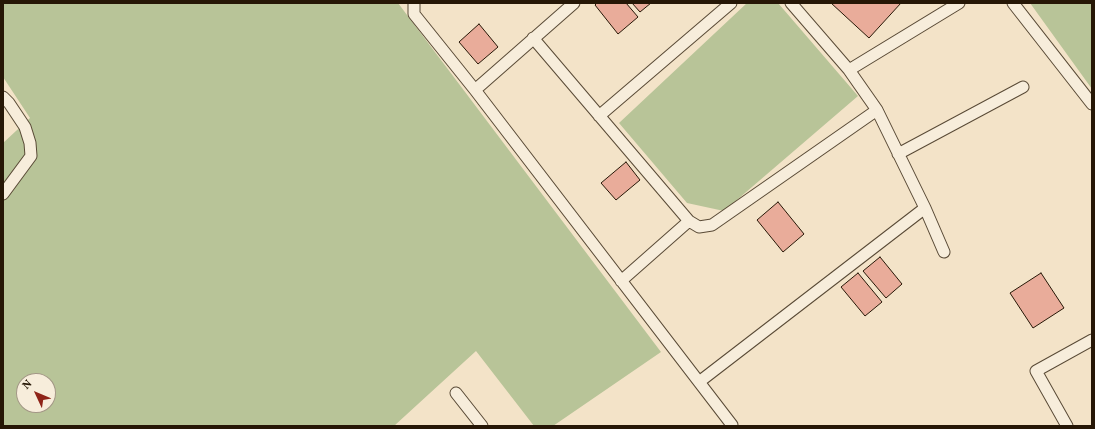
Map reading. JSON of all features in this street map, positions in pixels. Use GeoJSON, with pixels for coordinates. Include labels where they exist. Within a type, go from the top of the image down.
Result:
{"type":"FeatureCollection","features":[{"type":"Feature","properties":{"kind":"street"},"geometry":{"type":"LineString","coordinates":[[414,3],[414,14],[475,90],[732,425]]}},
{"type":"Feature","properties":{"kind":"street"},"geometry":{"type":"LineString","coordinates":[[475,90],[574,3]]}},
{"type":"Feature","properties":{"kind":"street"},"geometry":{"type":"LineString","coordinates":[[599,116],[731,3]]}},
{"type":"Feature","properties":{"kind":"street"},"geometry":{"type":"LineString","coordinates":[[791,3],[849,70],[877,110],[925,208],[944,252]]}},
{"type":"Feature","properties":{"kind":"street"},"geometry":{"type":"LineString","coordinates":[[849,70],[959,3]]}},
{"type":"Feature","properties":{"kind":"street"},"geometry":{"type":"LineString","coordinates":[[1013,3],[1092,104]]}},
{"type":"Feature","properties":{"kind":"street"},"geometry":{"type":"LineString","coordinates":[[533,38],[689,221],[699,227],[712,225],[877,110]]}},
{"type":"Feature","properties":{"kind":"street"},"geometry":{"type":"LineString","coordinates":[[898,154],[1022,87]]}},
{"type":"Feature","properties":{"kind":"street"},"geometry":{"type":"LineString","coordinates":[[3,97],[25,127],[30,143],[31,156],[3,194]]}},
{"type":"Feature","properties":{"kind":"street"},"geometry":{"type":"LineString","coordinates":[[699,382],[925,208]]}},
{"type":"Feature","properties":{"kind":"street"},"geometry":{"type":"LineString","coordinates":[[621,281],[689,221]]}},
{"type":"Feature","properties":{"kind":"street"},"geometry":{"type":"LineString","coordinates":[[1067,426],[1036,371],[1092,340]]}},
{"type":"Feature","properties":{"kind":"street"},"geometry":{"type":"LineString","coordinates":[[456,393],[482,426]]}},
{"type":"Feature","properties":{"kind":"green space"},"geometry":{"type":"Polygon","coordinates":[[[3,3],[398,3],[661,352],[553,426],[534,426],[476,351],[394,426],[3,426],[3,143],[30,118],[3,77],[3,3]]]}},
{"type":"Feature","properties":{"kind":"green space"},"geometry":{"type":"Polygon","coordinates":[[[747,3],[778,3],[858,96],[724,211],[687,203],[619,123],[747,3]]]}},
{"type":"Feature","properties":{"kind":"green space"},"geometry":{"type":"Polygon","coordinates":[[[1030,3],[1092,3],[1092,89],[1030,3]]]}},
{"type":"Feature","properties":{"kind":"building"},"geometry":{"type":"Polygon","coordinates":[[[597,3],[626,3],[638,17],[618,34],[595,5],[597,3]]]}},
{"type":"Feature","properties":{"kind":"building"},"geometry":{"type":"Polygon","coordinates":[[[632,3],[651,3],[640,12],[632,3]]]}},
{"type":"Feature","properties":{"kind":"building"},"geometry":{"type":"Polygon","coordinates":[[[831,3],[901,3],[869,38],[831,3]]]}},
{"type":"Feature","properties":{"kind":"building"},"geometry":{"type":"Polygon","coordinates":[[[479,24],[498,47],[478,64],[459,42],[479,24]]]}},
{"type":"Feature","properties":{"kind":"building"},"geometry":{"type":"Polygon","coordinates":[[[626,162],[640,180],[616,200],[601,183],[626,162]]]}},
{"type":"Feature","properties":{"kind":"building"},"geometry":{"type":"Polygon","coordinates":[[[778,202],[804,234],[783,252],[757,220],[778,202]]]}},
{"type":"Feature","properties":{"kind":"building"},"geometry":{"type":"Polygon","coordinates":[[[880,257],[902,284],[886,298],[863,271],[880,257]]]}},
{"type":"Feature","properties":{"kind":"building"},"geometry":{"type":"Polygon","coordinates":[[[858,273],[882,302],[865,316],[841,287],[858,273]]]}},
{"type":"Feature","properties":{"kind":"building"},"geometry":{"type":"Polygon","coordinates":[[[1041,273],[1064,308],[1033,328],[1010,293],[1041,273]]]}}]}
